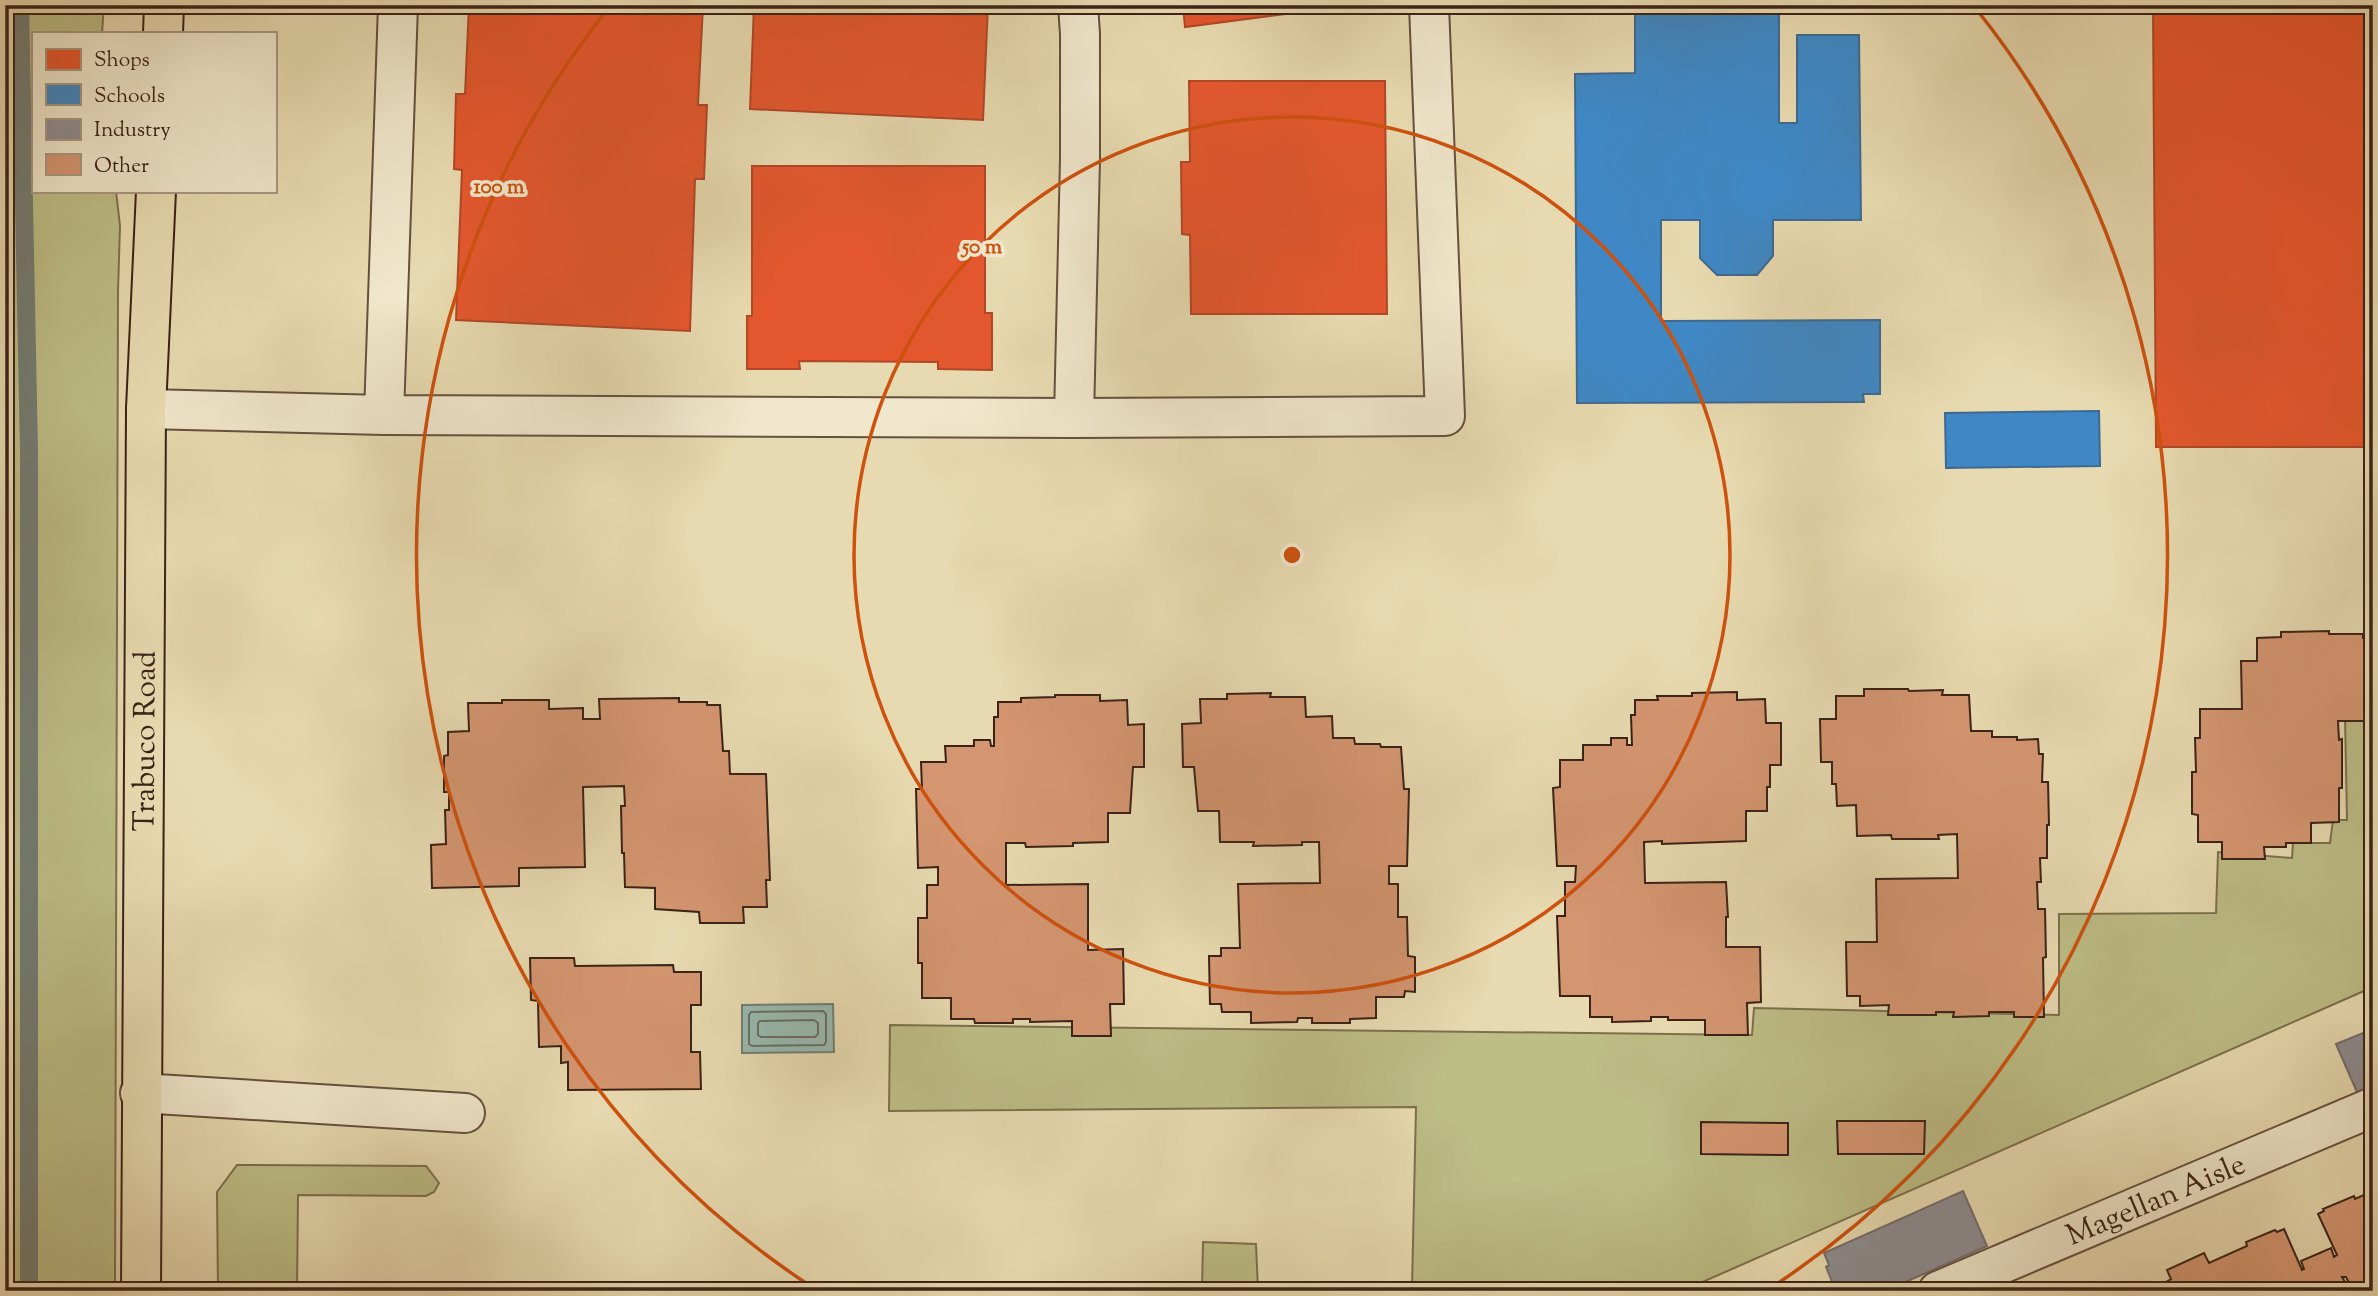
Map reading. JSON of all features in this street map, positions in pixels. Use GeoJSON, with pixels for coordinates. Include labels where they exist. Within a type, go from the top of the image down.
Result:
{"type":"FeatureCollection","features":[{"type":"Feature","properties":{"kind":"main road"},"geometry":{"type":"LineString","coordinates":[[163,32],[164,5]]}},
{"type":"Feature","properties":{"kind":"main road","name":"Trabuco Road"},"geometry":{"type":"LineString","coordinates":[[141,1291],[140,1093],[146,410],[156,192]]}},
{"type":"Feature","properties":{"kind":"street"},"geometry":{"type":"LineString","coordinates":[[384,415],[398,5]]}},
{"type":"Feature","properties":{"kind":"street"},"geometry":{"type":"LineString","coordinates":[[1074,418],[1080,159],[1080,34],[1077,5]]}},
{"type":"Feature","properties":{"kind":"street"},"geometry":{"type":"LineString","coordinates":[[146,410],[384,415],[1074,418],[1445,416],[1429,5]]}},
{"type":"Feature","properties":{"kind":"street"},"geometry":{"type":"LineString","coordinates":[[140,1093],[465,1113]]}},
{"type":"Feature","properties":{"kind":"street","name":"Magellan Aisle"},"geometry":{"type":"LineString","coordinates":[[1938,1291],[2373,1107]]}},
{"type":"Feature","properties":{"kind":"green space"},"geometry":{"type":"Polygon","coordinates":[[[5,5],[104,5],[102,32],[32,32],[32,192],[116,192],[120,226],[115,1291],[5,1291],[5,5]]]}},
{"type":"Feature","properties":{"kind":"green space"},"geometry":{"type":"Polygon","coordinates":[[[2345,718],[2373,718],[2373,987],[1682,1291],[1202,1291],[1203,1242],[1256,1244],[1258,1290],[1412,1288],[1416,1107],[889,1111],[890,1025],[1752,1035],[1754,1008],[2059,1015],[2059,914],[2216,913],[2218,852],[2292,858],[2293,843],[2330,843],[2333,820],[2347,820],[2345,718]]]}},
{"type":"Feature","properties":{"kind":"green space"},"geometry":{"type":"Polygon","coordinates":[[[237,1165],[426,1166],[439,1183],[434,1192],[426,1196],[298,1195],[297,1291],[218,1291],[217,1192],[237,1165]]]}},
{"type":"Feature","properties":{"kind":"water"},"geometry":{"type":"Polygon","coordinates":[[[833,1004],[834,1052],[742,1053],[742,1005],[833,1004]]]}},
{"type":"Feature","properties":{"kind":"building: Shops"},"geometry":{"type":"Polygon","coordinates":[[[469,5],[703,5],[698,105],[707,105],[704,179],[695,179],[690,331],[456,320],[462,170],[454,169],[456,94],[465,94],[469,5]]]}},
{"type":"Feature","properties":{"kind":"building: Shops"},"geometry":{"type":"Polygon","coordinates":[[[754,5],[988,5],[983,120],[750,109],[754,5]]]}},
{"type":"Feature","properties":{"kind":"building: Shops"},"geometry":{"type":"Polygon","coordinates":[[[1183,5],[1355,5],[1185,27],[1183,5]]]}},
{"type":"Feature","properties":{"kind":"building: Shops"},"geometry":{"type":"Polygon","coordinates":[[[2153,5],[2373,5],[2373,447],[2156,447],[2153,5]]]}},
{"type":"Feature","properties":{"kind":"building: Shops"},"geometry":{"type":"Polygon","coordinates":[[[1189,81],[1385,81],[1387,314],[1191,314],[1190,235],[1182,234],[1181,162],[1190,162],[1189,81]]]}},
{"type":"Feature","properties":{"kind":"building: Shops"},"geometry":{"type":"Polygon","coordinates":[[[752,166],[985,166],[985,313],[992,313],[992,370],[938,369],[938,362],[799,361],[800,369],[747,369],[747,316],[752,316],[752,166]]]}},
{"type":"Feature","properties":{"kind":"building: Schools"},"geometry":{"type":"Polygon","coordinates":[[[1635,6],[1692,6],[1692,12],[1779,12],[1779,123],[1797,123],[1797,35],[1859,35],[1861,220],[1773,220],[1773,256],[1757,275],[1717,275],[1700,258],[1700,220],[1661,220],[1661,321],[1880,320],[1880,394],[1863,394],[1864,402],[1577,403],[1575,74],[1635,73],[1635,6]]]}},
{"type":"Feature","properties":{"kind":"building: Schools"},"geometry":{"type":"Polygon","coordinates":[[[2099,411],[2100,466],[1946,468],[1945,413],[2099,411]]]}},
{"type":"Feature","properties":{"kind":"building: Industry"},"geometry":{"type":"Polygon","coordinates":[[[2373,1029],[2373,1094],[2360,1099],[2336,1044],[2373,1029]]]}},
{"type":"Feature","properties":{"kind":"building: Industry"},"geometry":{"type":"Polygon","coordinates":[[[1963,1191],[1987,1246],[1885,1291],[1836,1291],[1826,1267],[1829,1265],[1824,1253],[1963,1191]]]}},
{"type":"Feature","properties":{"kind":"building: Other"},"geometry":{"type":"Polygon","coordinates":[[[2329,631],[2329,634],[2363,634],[2363,638],[2373,638],[2373,721],[2338,721],[2339,740],[2342,739],[2339,822],[2311,823],[2311,843],[2286,843],[2286,847],[2264,847],[2265,859],[2222,859],[2222,842],[2198,842],[2198,815],[2192,814],[2192,772],[2196,772],[2195,738],[2200,738],[2200,709],[2242,709],[2241,661],[2257,661],[2257,638],[2281,637],[2281,632],[2329,631]]]}},
{"type":"Feature","properties":{"kind":"building: Other"},"geometry":{"type":"Polygon","coordinates":[[[1864,689],[1943,690],[1942,695],[1969,695],[1971,731],[1992,731],[1992,737],[2017,737],[2017,740],[2038,739],[2039,754],[2043,754],[2042,782],[2048,782],[2049,825],[2047,858],[2040,858],[2041,882],[2037,882],[2038,909],[2045,909],[2044,1017],[2014,1017],[2014,1012],[1953,1017],[1954,1012],[1936,1012],[1936,1015],[1888,1015],[1889,1005],[1860,1006],[1860,996],[1847,996],[1846,942],[1877,942],[1876,879],[1958,878],[1957,834],[1938,835],[1939,839],[1892,839],[1891,835],[1857,836],[1856,805],[1837,806],[1836,784],[1832,784],[1832,762],[1821,762],[1820,719],[1836,719],[1836,696],[1864,696],[1864,689]]]}},
{"type":"Feature","properties":{"kind":"building: Other"},"geometry":{"type":"Polygon","coordinates":[[[1737,692],[1737,700],[1765,699],[1766,723],[1781,723],[1781,765],[1770,765],[1767,811],[1746,811],[1746,841],[1662,844],[1662,841],[1644,842],[1645,883],[1726,882],[1726,947],[1760,947],[1761,1002],[1747,1003],[1748,1035],[1705,1035],[1705,1020],[1651,1017],[1651,1021],[1612,1022],[1612,1017],[1590,1017],[1590,996],[1560,996],[1557,916],[1565,916],[1565,882],[1575,882],[1576,866],[1557,866],[1553,788],[1560,787],[1560,760],[1583,760],[1583,745],[1611,745],[1611,738],[1627,738],[1627,745],[1632,745],[1631,715],[1635,715],[1635,700],[1658,700],[1657,696],[1692,696],[1692,693],[1737,692]]]}},
{"type":"Feature","properties":{"kind":"building: Other"},"geometry":{"type":"Polygon","coordinates":[[[1271,693],[1270,697],[1305,697],[1306,717],[1332,716],[1333,738],[1354,738],[1355,744],[1401,747],[1404,789],[1409,789],[1407,866],[1389,866],[1389,884],[1398,884],[1398,917],[1407,917],[1408,956],[1415,957],[1415,992],[1405,991],[1404,997],[1376,997],[1376,1018],[1350,1019],[1350,1023],[1312,1023],[1312,1018],[1298,1018],[1297,1022],[1251,1023],[1251,1012],[1222,1012],[1221,1004],[1210,1004],[1209,956],[1221,956],[1221,948],[1240,948],[1238,884],[1320,883],[1319,842],[1253,846],[1254,842],[1220,842],[1219,811],[1198,811],[1194,767],[1183,767],[1182,724],[1201,723],[1200,699],[1227,699],[1227,694],[1271,693]]]}},
{"type":"Feature","properties":{"kind":"building: Other"},"geometry":{"type":"Polygon","coordinates":[[[1100,695],[1100,701],[1127,700],[1128,725],[1144,724],[1144,767],[1133,767],[1130,813],[1108,813],[1108,842],[1026,847],[1025,843],[1006,843],[1006,885],[1088,884],[1088,950],[1123,949],[1124,1004],[1110,1004],[1111,1036],[1072,1036],[1072,1021],[1030,1022],[1030,1019],[1013,1019],[1013,1023],[975,1023],[974,1019],[951,1019],[951,998],[922,998],[922,963],[918,963],[918,918],[927,918],[927,885],[938,885],[938,867],[918,868],[916,789],[922,789],[921,762],[946,762],[945,746],[974,746],[974,740],[990,740],[991,746],[994,746],[994,717],[998,717],[998,702],[1021,702],[1021,698],[1100,695]]]}},
{"type":"Feature","properties":{"kind":"building: Other"},"geometry":{"type":"Polygon","coordinates":[[[679,698],[679,702],[720,705],[723,751],[729,751],[730,774],[766,774],[770,880],[766,880],[767,907],[743,907],[744,923],[700,923],[699,912],[655,909],[655,888],[625,887],[621,806],[625,806],[624,786],[583,787],[585,867],[519,868],[519,886],[432,888],[431,845],[446,844],[445,810],[449,810],[449,792],[444,792],[444,756],[448,755],[448,732],[469,731],[468,703],[549,700],[549,709],[583,708],[583,719],[600,719],[599,699],[679,698]]]}},
{"type":"Feature","properties":{"kind":"building: Other"},"geometry":{"type":"Polygon","coordinates":[[[530,958],[574,958],[575,966],[673,965],[674,972],[701,972],[701,1005],[691,1005],[691,1052],[700,1052],[701,1089],[568,1090],[568,1062],[561,1063],[561,1046],[539,1047],[538,1001],[531,1000],[530,958]]]}},
{"type":"Feature","properties":{"kind":"building: Other"},"geometry":{"type":"Polygon","coordinates":[[[1837,1121],[1925,1121],[1924,1154],[1838,1154],[1837,1121]]]}},
{"type":"Feature","properties":{"kind":"building: Other"},"geometry":{"type":"Polygon","coordinates":[[[1701,1122],[1788,1123],[1788,1155],[1701,1154],[1701,1122]]]}},
{"type":"Feature","properties":{"kind":"building: Other"},"geometry":{"type":"Polygon","coordinates":[[[2373,1191],[2373,1291],[2353,1291],[2346,1277],[2342,1277],[2347,1285],[2334,1291],[2150,1291],[2171,1279],[2167,1270],[2204,1253],[2209,1263],[2247,1246],[2246,1242],[2275,1230],[2277,1232],[2284,1229],[2302,1270],[2301,1261],[2331,1248],[2334,1257],[2337,1255],[2318,1214],[2324,1211],[2323,1209],[2354,1196],[2355,1199],[2373,1191]]]}},
{"type":"Feature","properties":{"kind":"waterway"},"geometry":{"type":"LineString","coordinates":[[20,5],[29,451],[29,1291]]}}]}
